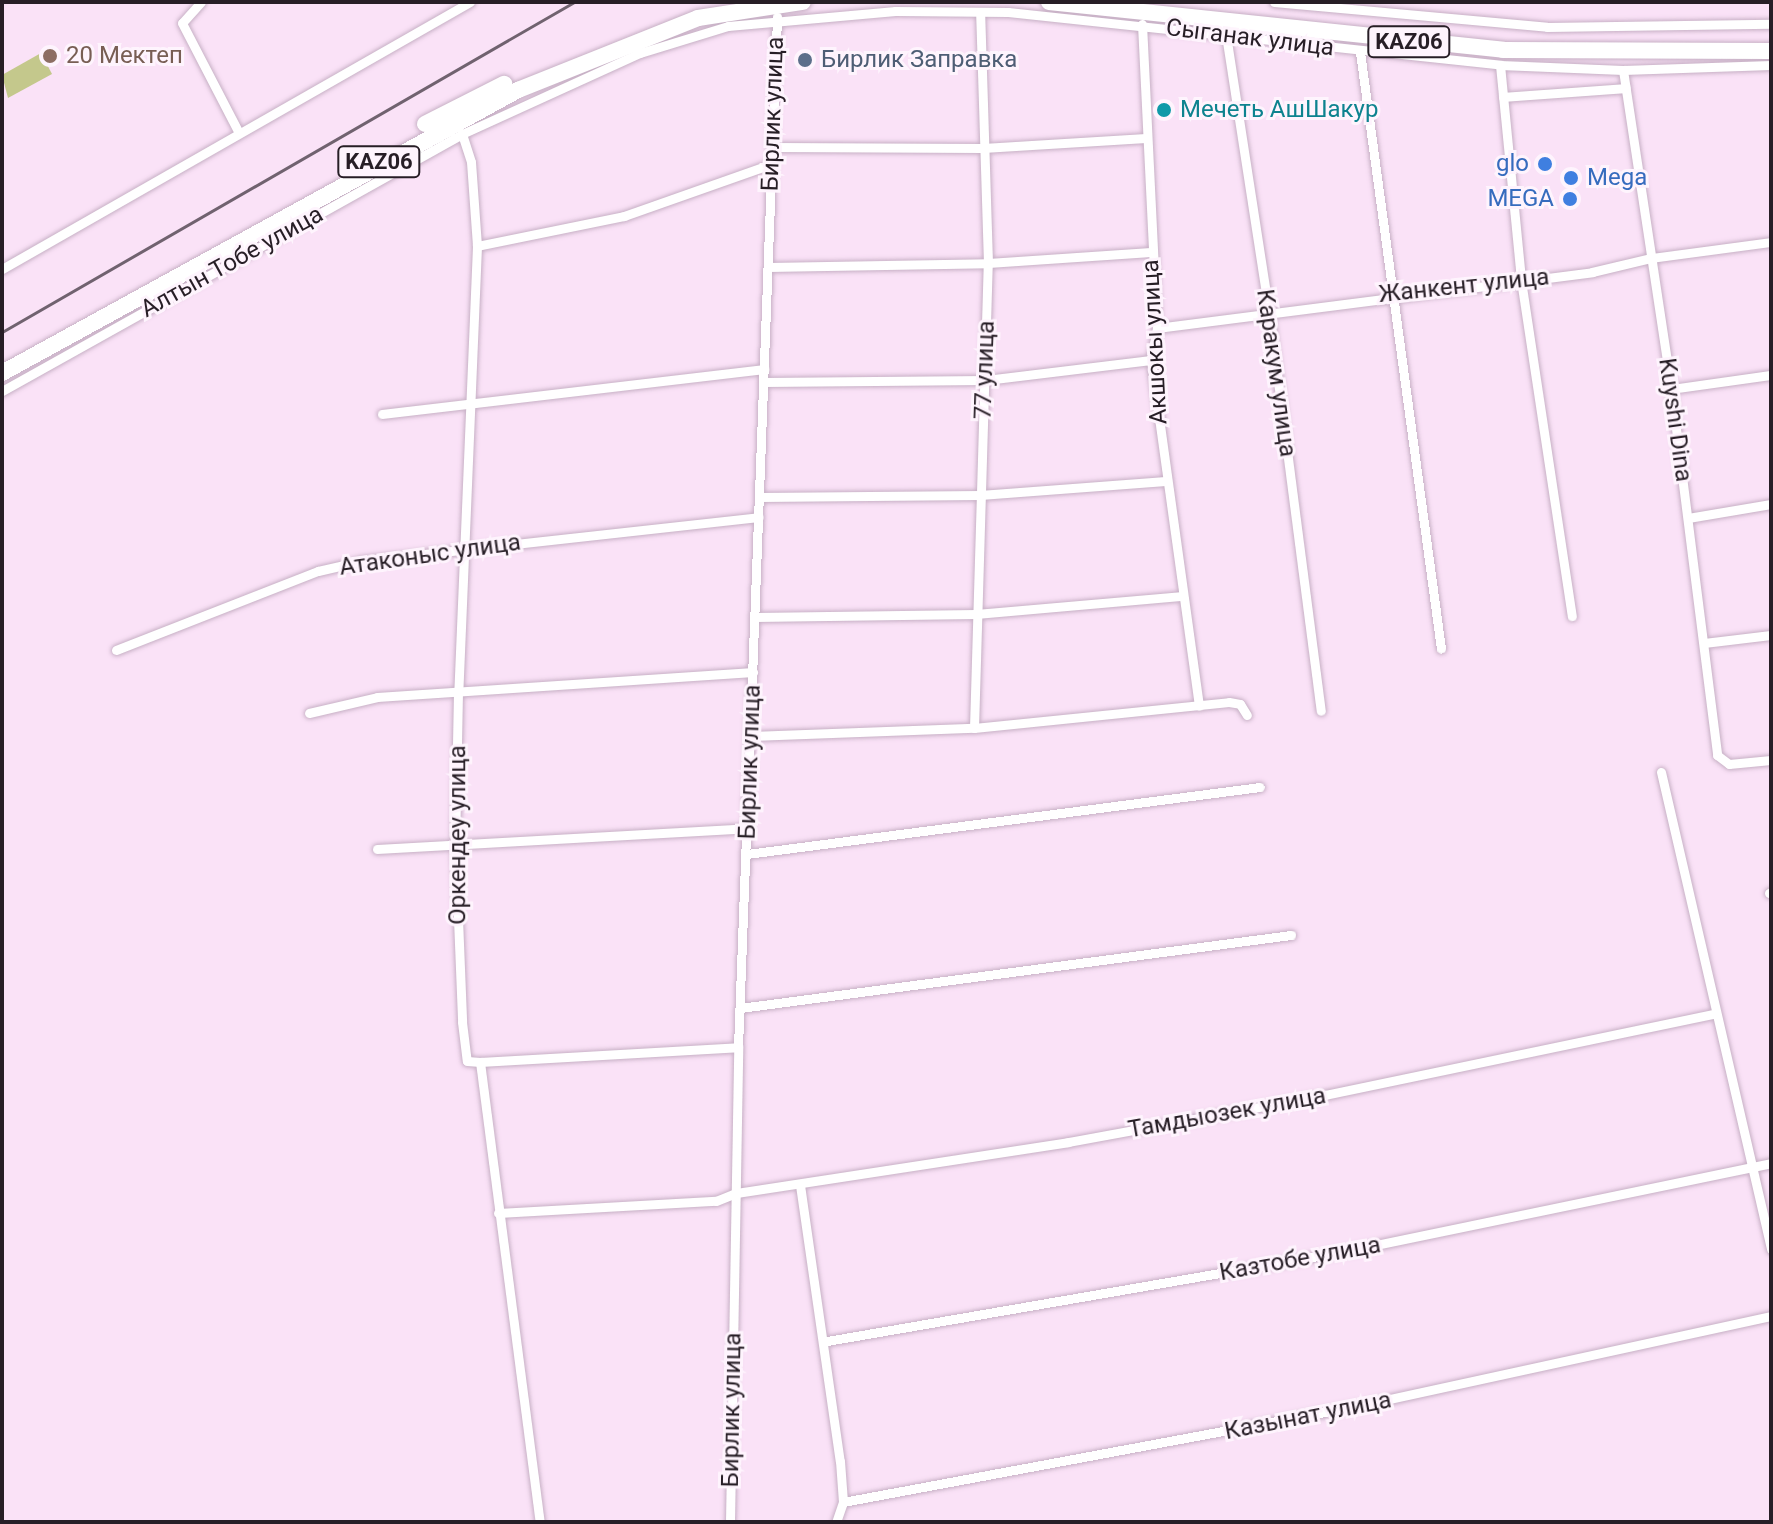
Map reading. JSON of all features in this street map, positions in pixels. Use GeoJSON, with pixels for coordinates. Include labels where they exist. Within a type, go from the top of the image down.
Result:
{"type":"FeatureCollection","features":[{"type":"Feature","properties":{"kind":"highway","name":"KАZ06"},"geometry":{"type":"LineString","coordinates":[[2,361],[462,105],[612,37],[718,2]]}},
{"type":"Feature","properties":{"kind":"highway","name":"KАZ06"},"geometry":{"type":"LineString","coordinates":[[2,373],[518,90],[664,29],[778,3],[803,2]]}},
{"type":"Feature","properties":{"kind":"highway","name":"KАZ06"},"geometry":{"type":"LineString","coordinates":[[1049,2],[1503,50],[1771,51]]}},
{"type":"Feature","properties":{"kind":"highway","name":"KАZ06"},"geometry":{"type":"LineString","coordinates":[[1144,2],[1503,40],[1771,41]]}},
{"type":"Feature","properties":{"kind":"street"},"geometry":{"type":"LineString","coordinates":[[201,2],[182,23],[239,133]]}},
{"type":"Feature","properties":{"kind":"street"},"geometry":{"type":"LineString","coordinates":[[2,269],[470,2]]}},
{"type":"Feature","properties":{"kind":"street"},"geometry":{"type":"LineString","coordinates":[[1274,2],[1547,27],[1771,24]]}},
{"type":"Feature","properties":{"kind":"street","name":"Бирлик улица"},"geometry":{"type":"LineString","coordinates":[[730,1522],[738,1047],[778,3]]}},
{"type":"Feature","properties":{"kind":"street","name":"Сыганак улица"},"geometry":{"type":"LineString","coordinates":[[777,22],[895,11],[980,12],[1142,24],[1360,52],[1500,65],[1623,70],[1771,65]]}},
{"type":"Feature","properties":{"kind":"street","name":"77 улица"},"geometry":{"type":"LineString","coordinates":[[974,728],[988,263],[980,12]]}},
{"type":"Feature","properties":{"kind":"street","name":"Алтын Тобе улица"},"geometry":{"type":"LineString","coordinates":[[2,391],[462,134],[640,53],[728,26],[777,22]]}},
{"type":"Feature","properties":{"kind":"street","name":"Акшокы улица"},"geometry":{"type":"LineString","coordinates":[[1142,24],[1157,328],[1151,360],[1180,596],[1199,706]]}},
{"type":"Feature","properties":{"kind":"street","name":"Каракум улица"},"geometry":{"type":"LineString","coordinates":[[1226,35],[1269,312],[1321,711]]}},
{"type":"Feature","properties":{"kind":"street"},"geometry":{"type":"LineString","coordinates":[[1360,52],[1441,649]]}},
{"type":"Feature","properties":{"kind":"street"},"geometry":{"type":"LineString","coordinates":[[1500,65],[1521,280],[1572,616]]}},
{"type":"Feature","properties":{"kind":"street","name":"Kuyshi Dina"},"geometry":{"type":"LineString","coordinates":[[1623,70],[1671,389],[1717,755],[1729,764],[1771,760]]}},
{"type":"Feature","properties":{"kind":"street"},"geometry":{"type":"LineString","coordinates":[[1503,97],[1626,88]]}},
{"type":"Feature","properties":{"kind":"street","name":"Оркендеу улица"},"geometry":{"type":"LineString","coordinates":[[462,134],[471,162],[477,246],[461,549],[455,844],[467,1061],[480,1062],[540,1522]]}},
{"type":"Feature","properties":{"kind":"street"},"geometry":{"type":"LineString","coordinates":[[772,147],[983,148],[1146,138]]}},
{"type":"Feature","properties":{"kind":"street"},"geometry":{"type":"LineString","coordinates":[[477,246],[624,216],[772,164]]}},
{"type":"Feature","properties":{"kind":"street","name":"Жанкент улица"},"geometry":{"type":"LineString","coordinates":[[1157,328],[1395,294],[1592,272],[1651,258],[1771,242]]}},
{"type":"Feature","properties":{"kind":"street"},"geometry":{"type":"LineString","coordinates":[[768,267],[988,263],[1151,252]]}},
{"type":"Feature","properties":{"kind":"street"},"geometry":{"type":"LineString","coordinates":[[764,382],[986,380],[1151,360]]}},
{"type":"Feature","properties":{"kind":"street"},"geometry":{"type":"LineString","coordinates":[[382,414],[764,369]]}},
{"type":"Feature","properties":{"kind":"street"},"geometry":{"type":"LineString","coordinates":[[1671,389],[1771,375]]}},
{"type":"Feature","properties":{"kind":"street"},"geometry":{"type":"LineString","coordinates":[[760,497],[980,495],[1165,481]]}},
{"type":"Feature","properties":{"kind":"street"},"geometry":{"type":"LineString","coordinates":[[1688,518],[1771,504]]}},
{"type":"Feature","properties":{"kind":"street","name":"Атаконыс улица"},"geometry":{"type":"LineString","coordinates":[[116,650],[318,571],[461,549],[759,517]]}},
{"type":"Feature","properties":{"kind":"street"},"geometry":{"type":"LineString","coordinates":[[755,617],[976,614],[1180,596]]}},
{"type":"Feature","properties":{"kind":"street"},"geometry":{"type":"LineString","coordinates":[[1704,643],[1771,635]]}},
{"type":"Feature","properties":{"kind":"street"},"geometry":{"type":"LineString","coordinates":[[309,713],[377,697],[753,672]]}},
{"type":"Feature","properties":{"kind":"street"},"geometry":{"type":"LineString","coordinates":[[751,736],[974,728],[1236,702],[1247,715]]}},
{"type":"Feature","properties":{"kind":"street"},"geometry":{"type":"LineString","coordinates":[[1661,772],[1713,1014],[1771,1249]]}},
{"type":"Feature","properties":{"kind":"street"},"geometry":{"type":"LineString","coordinates":[[747,854],[1260,787]]}},
{"type":"Feature","properties":{"kind":"street"},"geometry":{"type":"LineString","coordinates":[[377,849],[747,828]]}},
{"type":"Feature","properties":{"kind":"street"},"geometry":{"type":"LineString","coordinates":[[740,1008],[1291,935]]}},
{"type":"Feature","properties":{"kind":"street","name":"Тамдыозек улица"},"geometry":{"type":"LineString","coordinates":[[498,1213],[716,1201],[736,1193],[800,1185],[1325,1095],[1713,1014]]}},
{"type":"Feature","properties":{"kind":"street"},"geometry":{"type":"LineString","coordinates":[[480,1062],[738,1047]]}},
{"type":"Feature","properties":{"kind":"street","name":"Казтобе улица"},"geometry":{"type":"LineString","coordinates":[[827,1341],[1347,1251],[1771,1163]]}},
{"type":"Feature","properties":{"kind":"street"},"geometry":{"type":"LineString","coordinates":[[800,1185],[827,1341],[843,1502],[836,1522]]}},
{"type":"Feature","properties":{"kind":"street","name":"Казынат улица"},"geometry":{"type":"LineString","coordinates":[[843,1502],[1367,1404],[1771,1316]]}},
{"type":"Feature","properties":{"kind":"green space"},"geometry":{"type":"Polygon","coordinates":[[[41,53],[52,74],[8,98],[2,75],[41,53]]]}},
{"type":"Feature","properties":{"kind":"railway"},"geometry":{"type":"LineString","coordinates":[[2,332],[574,2]]}},
{"type":"Feature","properties":{"kind":"place","name":"20 Мектеп"},"geometry":{"type":"Point","coordinates":[50,56]}},
{"type":"Feature","properties":{"kind":"place","name":"Бирлик Заправка"},"geometry":{"type":"Point","coordinates":[805,60]}},
{"type":"Feature","properties":{"kind":"place","name":"Мечеть АшШакур"},"geometry":{"type":"Point","coordinates":[1164,110]}},
{"type":"Feature","properties":{"kind":"place","name":"glo"},"geometry":{"type":"Point","coordinates":[1545,164]}},
{"type":"Feature","properties":{"kind":"place","name":"Mega"},"geometry":{"type":"Point","coordinates":[1571,178]}},
{"type":"Feature","properties":{"kind":"place","name":"MEGA"},"geometry":{"type":"Point","coordinates":[1570,199]}}]}
